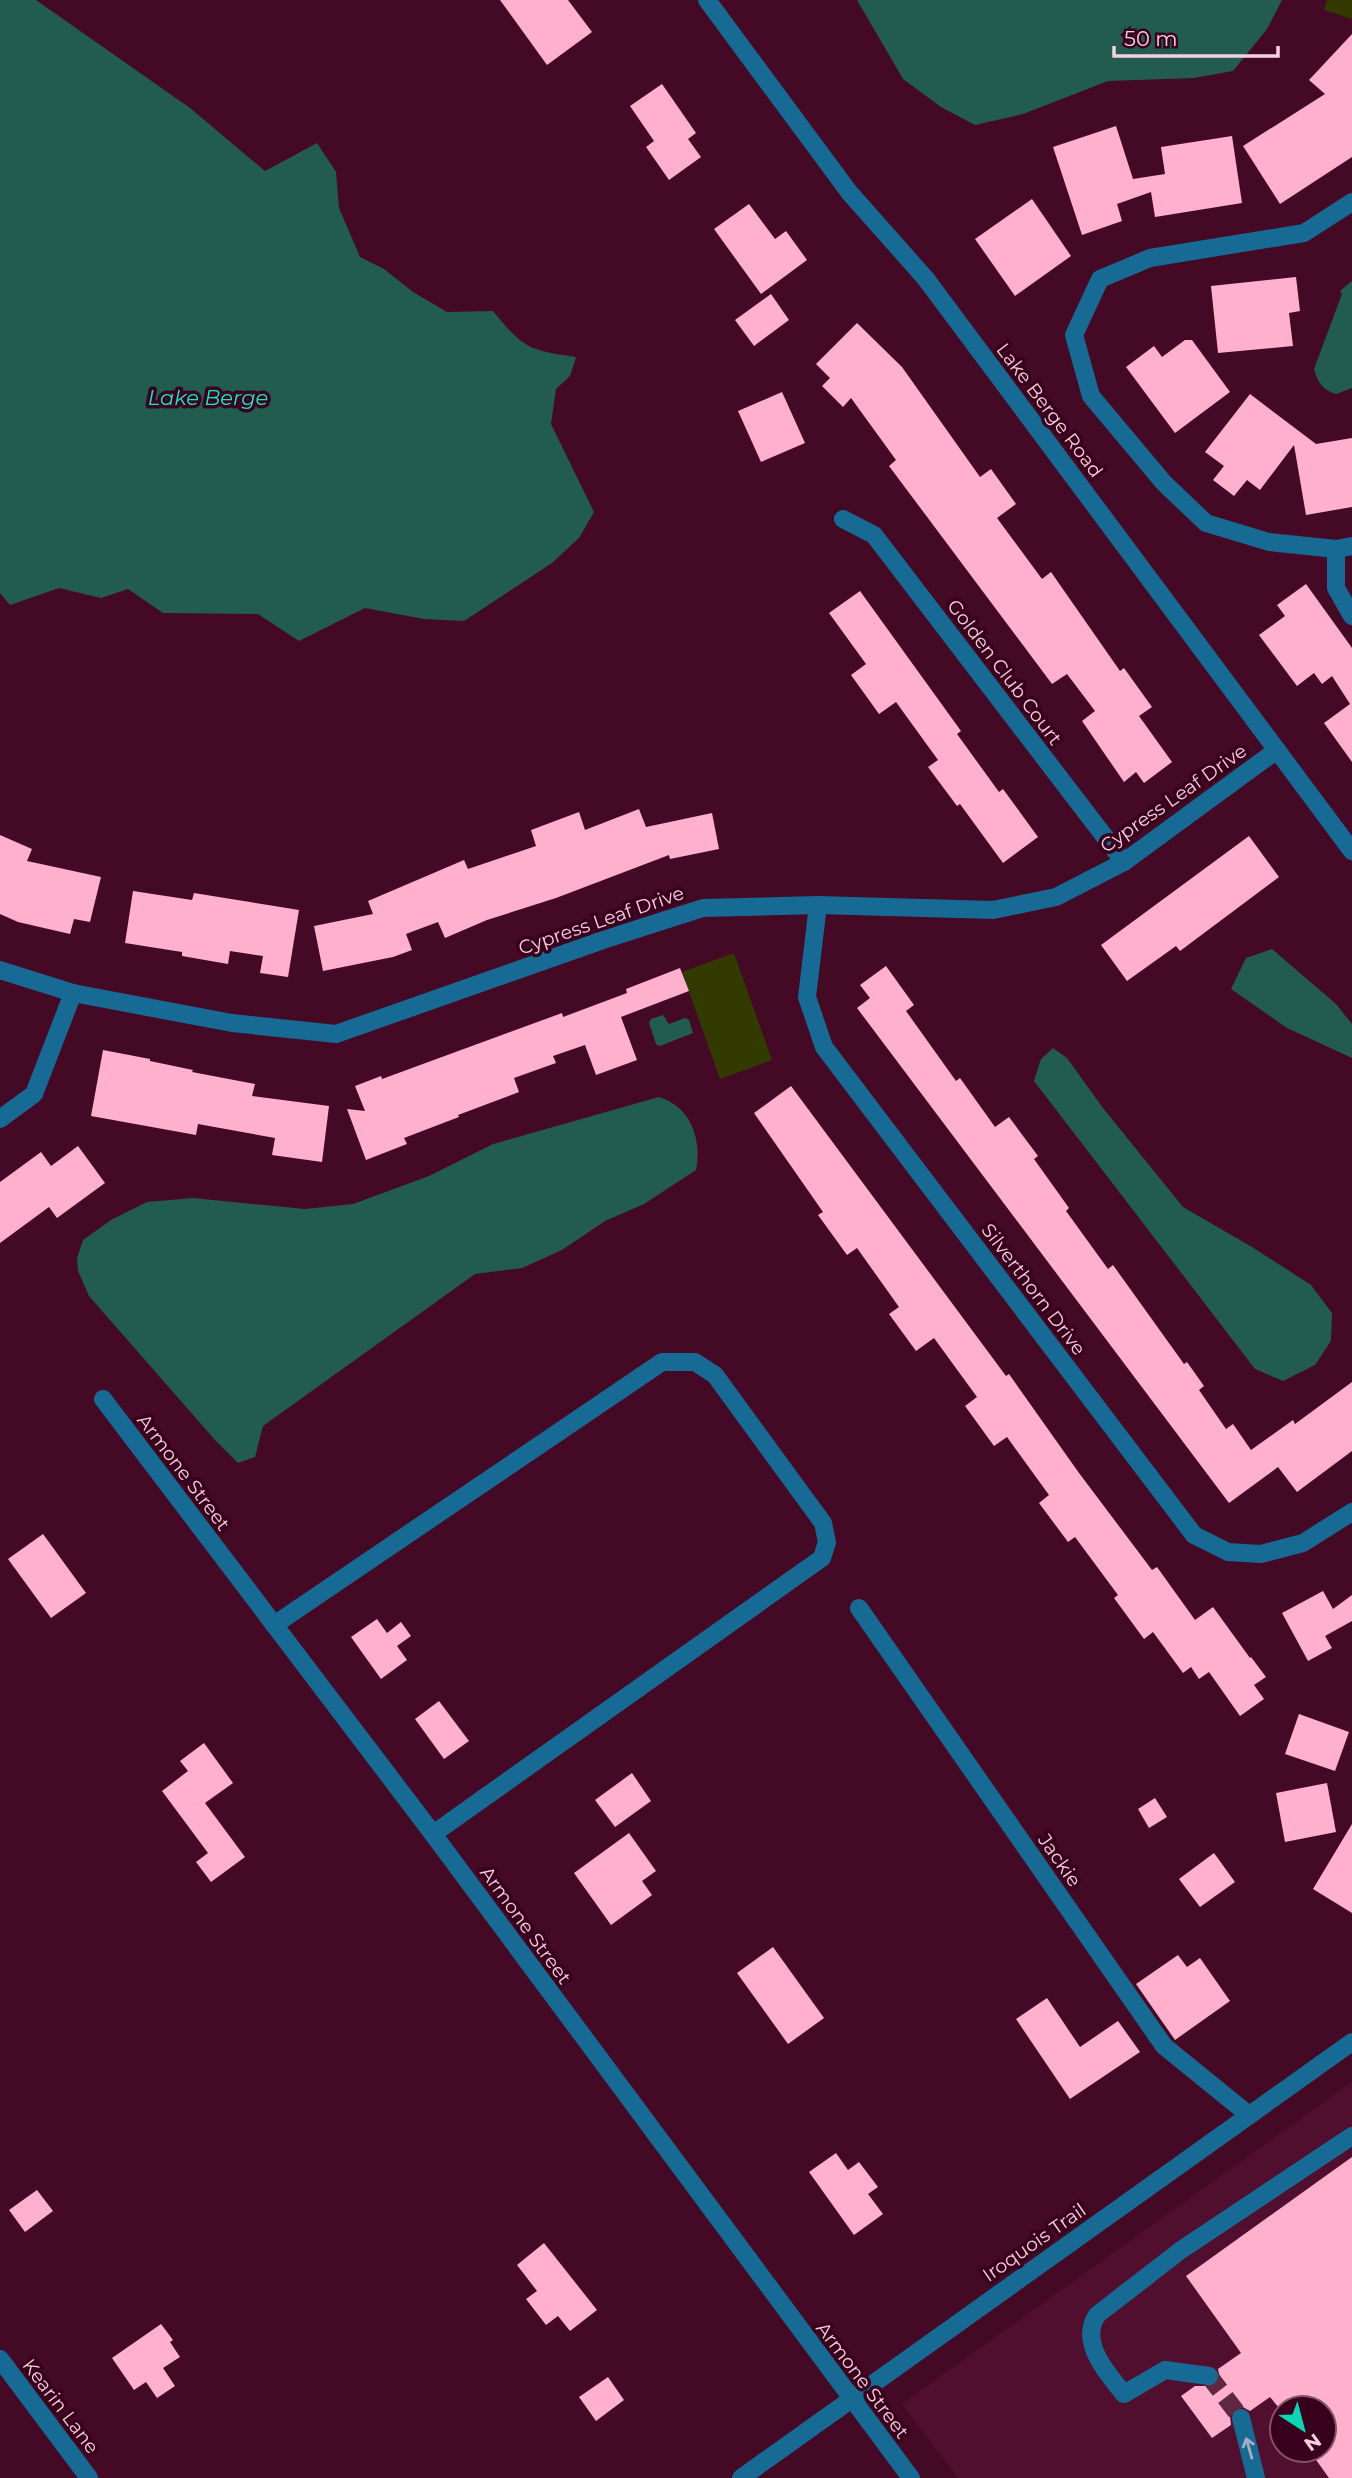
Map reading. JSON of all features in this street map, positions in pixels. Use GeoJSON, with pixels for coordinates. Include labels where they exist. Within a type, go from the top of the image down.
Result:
{"type":"FeatureCollection","features":[{"type":"Feature","properties":{"kind":"street","name":"Lake Berge Road"},"geometry":{"type":"LineString","coordinates":[[707,0],[849,192],[926,279],[1352,851]]}},
{"type":"Feature","properties":{"kind":"street"},"geometry":{"type":"LineString","coordinates":[[1352,202],[1304,233],[1150,258],[1100,279],[1074,335],[1091,396],[1164,483],[1206,523],[1269,542],[1344,548],[1336,588],[1352,616]]}},
{"type":"Feature","properties":{"kind":"street","name":"Golden Club Court"},"geometry":{"type":"LineString","coordinates":[[843,519],[874,535],[1124,862]]}},
{"type":"Feature","properties":{"kind":"street","name":"Cypress Leaf Drive"},"geometry":{"type":"LineString","coordinates":[[0,971],[73,993],[232,1023],[336,1034],[606,939],[703,908],[818,905],[993,910],[1056,897],[1124,862],[1277,750]]}},
{"type":"Feature","properties":{"kind":"street","name":"Silverthorn Drive"},"geometry":{"type":"LineString","coordinates":[[818,905],[807,997],[824,1047],[1194,1535],[1228,1552],[1262,1554],[1303,1544],[1352,1512]]}},
{"type":"Feature","properties":{"kind":"street"},"geometry":{"type":"LineString","coordinates":[[0,1119],[34,1094],[73,993]]}},
{"type":"Feature","properties":{"kind":"street"},"geometry":{"type":"LineString","coordinates":[[274,1625],[662,1362],[695,1362],[715,1375],[823,1523],[828,1542],[822,1559],[433,1834]]}},
{"type":"Feature","properties":{"kind":"street","name":"Armone Street"},"geometry":{"type":"LineString","coordinates":[[103,1399],[433,1834],[911,2478]]}},
{"type":"Feature","properties":{"kind":"street","name":"Jackie"},"geometry":{"type":"LineString","coordinates":[[859,1608],[1164,2046],[1249,2115]]}},
{"type":"Feature","properties":{"kind":"street","name":"Iroquois Trail"},"geometry":{"type":"LineString","coordinates":[[741,2478],[1352,2042]]}},
{"type":"Feature","properties":{"kind":"street"},"geometry":{"type":"LineString","coordinates":[[1209,2376],[1165,2370],[1124,2394],[1101,2365],[1091,2324],[1097,2315],[1181,2250],[1352,2136]]}},
{"type":"Feature","properties":{"kind":"street","name":"Kearin Lane"},"geometry":{"type":"LineString","coordinates":[[0,2359],[89,2478]]}},
{"type":"Feature","properties":{"kind":"street"},"geometry":{"type":"LineString","coordinates":[[1241,2418],[1256,2478]]}},
{"type":"Feature","properties":{"kind":"shaded area"},"geometry":{"type":"Polygon","coordinates":[[[1327,0],[1352,0],[1352,19],[1324,10],[1327,0]]]}},
{"type":"Feature","properties":{"kind":"shaded area"},"geometry":{"type":"Polygon","coordinates":[[[734,953],[772,1060],[720,1079],[682,972],[734,953]]]}},
{"type":"Feature","properties":{"kind":"shaded area"},"geometry":{"type":"Polygon","coordinates":[[[1352,2082],[1352,2478],[958,2478],[902,2404],[1352,2082]]]}},
{"type":"Feature","properties":{"kind":"water","name":"Lake Berge"},"geometry":{"type":"Polygon","coordinates":[[[0,0],[36,0],[190,108],[265,171],[317,143],[336,172],[339,208],[360,257],[384,269],[413,292],[447,312],[493,311],[512,333],[528,345],[547,352],[576,357],[570,376],[556,389],[551,424],[594,512],[579,538],[552,563],[464,621],[424,619],[365,608],[299,641],[258,614],[163,613],[128,589],[101,598],[59,588],[10,605],[0,593],[0,0]]]}},
{"type":"Feature","properties":{"kind":"water"},"geometry":{"type":"Polygon","coordinates":[[[857,0],[1282,0],[1267,29],[1233,71],[1194,78],[1108,81],[1023,114],[975,125],[941,107],[903,79],[857,0]]]}},
{"type":"Feature","properties":{"kind":"water"},"geometry":{"type":"Polygon","coordinates":[[[1352,281],[1352,388],[1336,394],[1322,385],[1314,369],[1342,294],[1340,291],[1352,281]]]}},
{"type":"Feature","properties":{"kind":"water"},"geometry":{"type":"Polygon","coordinates":[[[1272,949],[1336,1004],[1352,1024],[1352,1058],[1287,1028],[1231,989],[1246,958],[1272,949]]]}},
{"type":"Feature","properties":{"kind":"water"},"geometry":{"type":"Polygon","coordinates":[[[663,1015],[669,1024],[685,1018],[689,1020],[693,1033],[660,1046],[656,1044],[649,1023],[651,1019],[663,1015]]]}},
{"type":"Feature","properties":{"kind":"water"},"geometry":{"type":"Polygon","coordinates":[[[1053,1048],[1067,1058],[1103,1108],[1183,1207],[1311,1285],[1332,1313],[1331,1341],[1315,1365],[1283,1381],[1255,1369],[1034,1081],[1041,1059],[1053,1048]]]}},
{"type":"Feature","properties":{"kind":"water"},"geometry":{"type":"Polygon","coordinates":[[[659,1097],[679,1108],[692,1126],[697,1147],[696,1170],[644,1204],[605,1221],[562,1250],[522,1268],[475,1274],[263,1426],[255,1457],[238,1463],[89,1296],[78,1271],[77,1258],[83,1240],[111,1220],[147,1202],[193,1198],[305,1209],[353,1204],[429,1176],[493,1144],[659,1097]]]}},
{"type":"Feature","properties":{"kind":"building"},"geometry":{"type":"Polygon","coordinates":[[[500,0],[568,0],[592,32],[547,65],[500,0]]]}},
{"type":"Feature","properties":{"kind":"building"},"geometry":{"type":"Polygon","coordinates":[[[1352,34],[1352,157],[1280,204],[1243,146],[1325,94],[1309,80],[1352,34]]]}},
{"type":"Feature","properties":{"kind":"building"},"geometry":{"type":"Polygon","coordinates":[[[662,84],[696,133],[688,139],[701,157],[669,180],[646,147],[654,141],[630,106],[662,84]]]}},
{"type":"Feature","properties":{"kind":"building"},"geometry":{"type":"Polygon","coordinates":[[[1116,126],[1133,179],[1165,174],[1161,147],[1232,136],[1242,203],[1155,217],[1151,192],[1117,204],[1122,221],[1082,235],[1053,147],[1116,126]]]}},
{"type":"Feature","properties":{"kind":"building"},"geometry":{"type":"Polygon","coordinates":[[[1032,199],[1071,256],[1015,296],[975,239],[1032,199]]]}},
{"type":"Feature","properties":{"kind":"building"},"geometry":{"type":"Polygon","coordinates":[[[749,204],[775,239],[786,231],[807,260],[761,294],[714,229],[749,204]]]}},
{"type":"Feature","properties":{"kind":"building"},"geometry":{"type":"Polygon","coordinates":[[[1296,277],[1300,311],[1289,313],[1293,346],[1218,353],[1211,286],[1296,277]]]}},
{"type":"Feature","properties":{"kind":"building"},"geometry":{"type":"Polygon","coordinates":[[[771,294],[789,320],[754,346],[735,320],[771,294]]]}},
{"type":"Feature","properties":{"kind":"building"},"geometry":{"type":"Polygon","coordinates":[[[857,323],[902,367],[980,477],[991,469],[1016,504],[997,518],[1042,579],[1051,572],[1120,671],[1124,668],[1152,707],[1139,716],[1172,762],[1144,783],[1136,772],[1124,782],[1082,721],[1095,711],[1067,674],[1052,684],[889,466],[896,460],[851,398],[843,407],[822,386],[830,378],[816,364],[857,323]]]}},
{"type":"Feature","properties":{"kind":"building"},"geometry":{"type":"Polygon","coordinates":[[[1185,340],[1192,340],[1230,392],[1175,433],[1126,367],[1154,346],[1162,357],[1185,340]]]}},
{"type":"Feature","properties":{"kind":"building"},"geometry":{"type":"Polygon","coordinates":[[[782,392],[805,443],[761,462],[738,411],[782,392]]]}},
{"type":"Feature","properties":{"kind":"building"},"geometry":{"type":"Polygon","coordinates":[[[1250,394],[1316,444],[1352,438],[1352,507],[1306,515],[1294,445],[1260,490],[1247,480],[1234,496],[1213,480],[1224,466],[1205,452],[1250,394]]]}},
{"type":"Feature","properties":{"kind":"building"},"geometry":{"type":"Polygon","coordinates":[[[1306,584],[1352,648],[1352,762],[1324,723],[1350,704],[1332,676],[1322,684],[1314,673],[1297,686],[1259,635],[1285,616],[1277,605],[1306,584]]]}},
{"type":"Feature","properties":{"kind":"building"},"geometry":{"type":"Polygon","coordinates":[[[860,591],[961,731],[957,734],[999,792],[1003,789],[1038,837],[1003,863],[960,804],[957,806],[928,767],[938,760],[896,702],[879,714],[851,675],[866,664],[829,613],[860,591]]]}},
{"type":"Feature","properties":{"kind":"building"},"geometry":{"type":"Polygon","coordinates":[[[639,809],[646,827],[712,813],[719,849],[670,859],[669,855],[556,898],[487,920],[445,938],[438,922],[406,934],[412,950],[393,957],[323,971],[314,926],[373,914],[368,901],[464,860],[468,869],[536,846],[531,830],[579,812],[585,830],[639,809]]]}},
{"type":"Feature","properties":{"kind":"building"},"geometry":{"type":"Polygon","coordinates":[[[0,835],[32,849],[27,861],[101,877],[90,922],[74,919],[70,934],[18,922],[0,914],[0,835]]]}},
{"type":"Feature","properties":{"kind":"building"},"geometry":{"type":"Polygon","coordinates":[[[1249,836],[1279,877],[1180,951],[1176,946],[1127,981],[1101,945],[1249,836]]]}},
{"type":"Feature","properties":{"kind":"building"},"geometry":{"type":"Polygon","coordinates":[[[133,891],[192,900],[194,893],[299,910],[288,977],[260,973],[263,956],[230,951],[228,964],[182,956],[182,952],[125,943],[133,891]]]}},
{"type":"Feature","properties":{"kind":"building"},"geometry":{"type":"Polygon","coordinates":[[[886,966],[914,1005],[906,1011],[956,1081],[960,1078],[995,1127],[1009,1117],[1038,1156],[1034,1159],[1069,1208],[1066,1211],[1108,1269],[1113,1265],[1184,1364],[1187,1362],[1204,1386],[1199,1390],[1226,1429],[1233,1424],[1251,1450],[1293,1420],[1295,1424],[1352,1382],[1352,1451],[1297,1492],[1278,1467],[1229,1503],[857,1008],[870,998],[860,985],[886,966]]]}},
{"type":"Feature","properties":{"kind":"building"},"geometry":{"type":"Polygon","coordinates":[[[680,968],[689,991],[621,1017],[637,1060],[596,1075],[585,1045],[553,1056],[556,1063],[514,1078],[519,1092],[404,1138],[407,1144],[366,1160],[347,1109],[365,1111],[355,1086],[381,1076],[382,1079],[562,1013],[563,1017],[627,993],[626,989],[680,968]]]}},
{"type":"Feature","properties":{"kind":"building"},"geometry":{"type":"Polygon","coordinates":[[[103,1050],[255,1084],[252,1096],[329,1106],[322,1162],[272,1155],[275,1138],[198,1124],[196,1135],[91,1116],[103,1050]]]}},
{"type":"Feature","properties":{"kind":"building"},"geometry":{"type":"Polygon","coordinates":[[[791,1086],[1006,1376],[1009,1374],[1152,1570],[1157,1567],[1195,1620],[1213,1607],[1266,1677],[1254,1685],[1264,1699],[1240,1716],[1209,1672],[1199,1679],[1191,1667],[1183,1673],[1153,1632],[1144,1639],[1114,1598],[1118,1595],[1075,1537],[1068,1542],[1039,1503],[1049,1495],[1007,1437],[994,1446],[965,1406],[977,1397],[934,1338],[916,1351],[889,1314],[899,1307],[857,1248],[847,1255],[818,1215],[823,1212],[754,1113],[791,1086]]]}},
{"type":"Feature","properties":{"kind":"building"},"geometry":{"type":"Polygon","coordinates":[[[78,1146],[105,1183],[57,1218],[49,1207],[0,1243],[0,1182],[41,1152],[51,1166],[78,1146]]]}},
{"type":"Feature","properties":{"kind":"building"},"geometry":{"type":"Polygon","coordinates":[[[43,1534],[86,1593],[51,1618],[8,1559],[43,1534]]]}},
{"type":"Feature","properties":{"kind":"building"},"geometry":{"type":"Polygon","coordinates":[[[1323,1591],[1333,1609],[1352,1595],[1352,1621],[1325,1636],[1332,1648],[1308,1661],[1282,1613],[1323,1591]]]}},
{"type":"Feature","properties":{"kind":"building"},"geometry":{"type":"Polygon","coordinates":[[[377,1619],[387,1633],[401,1622],[411,1636],[397,1646],[407,1660],[381,1679],[351,1637],[377,1619]]]}},
{"type":"Feature","properties":{"kind":"building"},"geometry":{"type":"Polygon","coordinates":[[[439,1701],[469,1741],[444,1759],[415,1719],[439,1701]]]}},
{"type":"Feature","properties":{"kind":"building"},"geometry":{"type":"Polygon","coordinates":[[[1299,1714],[1349,1732],[1335,1771],[1285,1754],[1299,1714]]]}},
{"type":"Feature","properties":{"kind":"building"},"geometry":{"type":"Polygon","coordinates":[[[204,1743],[233,1783],[205,1803],[245,1857],[211,1882],[196,1862],[208,1853],[162,1791],[188,1771],[180,1761],[204,1743]]]}},
{"type":"Feature","properties":{"kind":"building"},"geometry":{"type":"Polygon","coordinates":[[[632,1773],[651,1801],[615,1827],[595,1800],[632,1773]]]}},
{"type":"Feature","properties":{"kind":"building"},"geometry":{"type":"Polygon","coordinates":[[[1327,1783],[1336,1832],[1285,1842],[1276,1793],[1327,1783]]]}},
{"type":"Feature","properties":{"kind":"building"},"geometry":{"type":"Polygon","coordinates":[[[1155,1798],[1167,1817],[1149,1828],[1138,1809],[1155,1798]]]}},
{"type":"Feature","properties":{"kind":"building"},"geometry":{"type":"Polygon","coordinates":[[[1352,1824],[1352,1913],[1313,1889],[1352,1824]]]}},
{"type":"Feature","properties":{"kind":"building"},"geometry":{"type":"Polygon","coordinates":[[[629,1833],[656,1871],[642,1881],[652,1895],[611,1925],[574,1873],[629,1833]]]}},
{"type":"Feature","properties":{"kind":"building"},"geometry":{"type":"Polygon","coordinates":[[[1214,1853],[1235,1882],[1200,1907],[1179,1879],[1214,1853]]]}},
{"type":"Feature","properties":{"kind":"building"},"geometry":{"type":"Polygon","coordinates":[[[773,1947],[824,2018],[788,2044],[737,1973],[773,1947]]]}},
{"type":"Feature","properties":{"kind":"building"},"geometry":{"type":"Polygon","coordinates":[[[1178,1955],[1187,1967],[1200,1958],[1230,2001],[1175,2040],[1136,1984],[1178,1955]]]}},
{"type":"Feature","properties":{"kind":"building"},"geometry":{"type":"Polygon","coordinates":[[[1047,1998],[1080,2047],[1118,2021],[1140,2052],[1070,2099],[1016,2019],[1047,1998]]]}},
{"type":"Feature","properties":{"kind":"building"},"geometry":{"type":"Polygon","coordinates":[[[836,2153],[848,2170],[859,2162],[878,2187],[868,2194],[883,2214],[854,2235],[809,2172],[836,2153]]]}},
{"type":"Feature","properties":{"kind":"building"},"geometry":{"type":"Polygon","coordinates":[[[1352,2157],[1352,2478],[1329,2478],[1319,2464],[1338,2464],[1338,2394],[1268,2394],[1268,2398],[1250,2411],[1243,2407],[1234,2409],[1230,2416],[1231,2425],[1212,2438],[1181,2396],[1195,2386],[1214,2386],[1220,2378],[1218,2369],[1241,2353],[1186,2276],[1352,2157]]]}},
{"type":"Feature","properties":{"kind":"building"},"geometry":{"type":"Polygon","coordinates":[[[37,2190],[53,2211],[25,2232],[9,2210],[37,2190]]]}},
{"type":"Feature","properties":{"kind":"building"},"geometry":{"type":"Polygon","coordinates":[[[544,2243],[597,2310],[570,2331],[558,2316],[546,2325],[526,2299],[537,2291],[517,2265],[544,2243]]]}},
{"type":"Feature","properties":{"kind":"building"},"geometry":{"type":"Polygon","coordinates":[[[161,2324],[173,2340],[170,2342],[180,2357],[163,2368],[175,2386],[157,2398],[146,2382],[134,2390],[112,2358],[161,2324]]]}},
{"type":"Feature","properties":{"kind":"building"},"geometry":{"type":"Polygon","coordinates":[[[608,2377],[624,2400],[596,2421],[579,2397],[608,2377]]]}},
{"type":"Feature","properties":{"kind":"tunnel"},"geometry":{"type":"LineString","coordinates":[[1209,2376],[1241,2418]]}}]}
